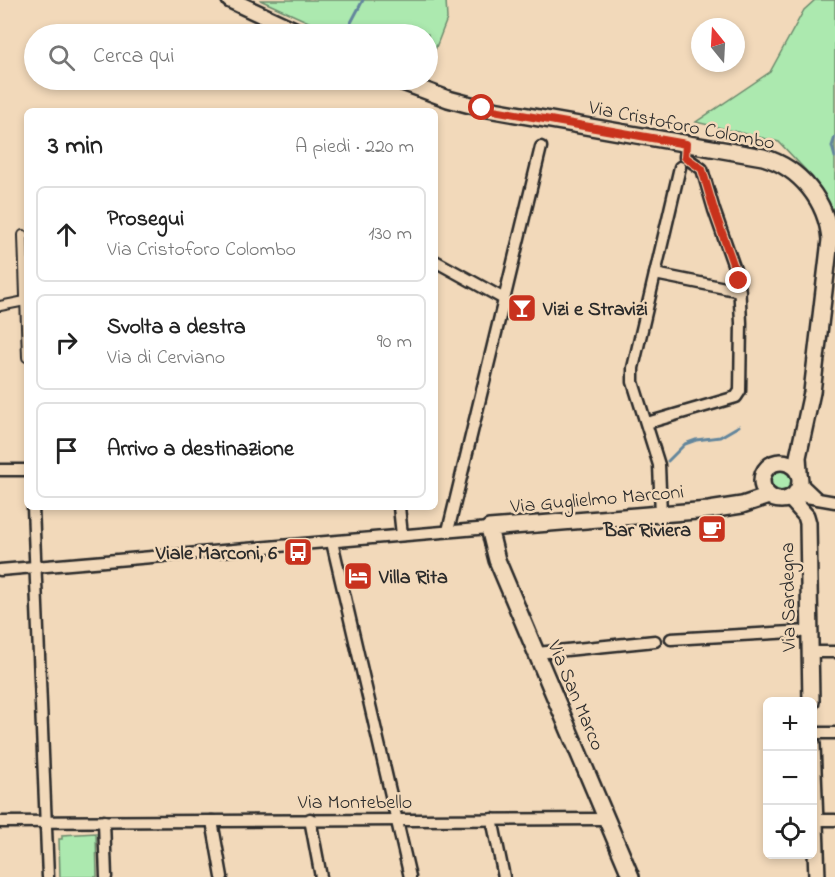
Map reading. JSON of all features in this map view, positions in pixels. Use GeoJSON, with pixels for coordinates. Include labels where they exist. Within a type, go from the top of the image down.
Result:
{"type":"FeatureCollection","features":[{"type":"Feature","properties":{"kind":"main road"},"geometry":{"type":"LineString","coordinates":[[230,0],[282,24]]}},
{"type":"Feature","properties":{"kind":"main road","name":"Via Cristoforo Colombo"},"geometry":{"type":"LineString","coordinates":[[424,90],[482,108],[762,157],[780,163],[807,184],[826,217],[829,229],[829,249],[812,392],[798,457],[796,487]]}},
{"type":"Feature","properties":{"kind":"main road"},"geometry":{"type":"LineString","coordinates":[[776,462],[802,435]]}},
{"type":"Feature","properties":{"kind":"main road"},"geometry":{"type":"LineString","coordinates":[[776,462],[789,463],[796,487]]}},
{"type":"Feature","properties":{"kind":"main road","name":"Via Guglielmo Marconi"},"geometry":{"type":"LineString","coordinates":[[709,510],[744,495],[762,476],[767,467],[776,462]]}},
{"type":"Feature","properties":{"kind":"main road"},"geometry":{"type":"LineString","coordinates":[[762,476],[763,487],[769,496]]}},
{"type":"Feature","properties":{"kind":"main road","name":"Via Guglielmo Marconi"},"geometry":{"type":"LineString","coordinates":[[489,528],[709,510],[742,505],[769,496],[779,500],[796,487]]}},
{"type":"Feature","properties":{"kind":"main road","name":"Via Sardegna"},"geometry":{"type":"LineString","coordinates":[[796,487],[807,519],[811,697]]}},
{"type":"Feature","properties":{"kind":"main road","name":"Via San Marco"},"geometry":{"type":"LineString","coordinates":[[489,528],[496,560],[631,877]]}},
{"type":"Feature","properties":{"kind":"main road"},"geometry":{"type":"LineString","coordinates":[[813,751],[815,805]]}},
{"type":"Feature","properties":{"kind":"main road"},"geometry":{"type":"LineString","coordinates":[[816,859],[817,877]]}},
{"type":"Feature","properties":{"kind":"street"},"geometry":{"type":"LineString","coordinates":[[647,423],[739,395],[741,387],[739,281],[702,169],[685,158],[686,144]]}},
{"type":"Feature","properties":{"kind":"street"},"geometry":{"type":"LineString","coordinates":[[448,531],[541,147]]}},
{"type":"Feature","properties":{"kind":"street"},"geometry":{"type":"LineString","coordinates":[[661,514],[660,465],[633,382],[633,368],[680,167]]}},
{"type":"Feature","properties":{"kind":"street"},"geometry":{"type":"LineString","coordinates":[[23,235],[24,268]]}},
{"type":"Feature","properties":{"kind":"street"},"geometry":{"type":"LineString","coordinates":[[438,263],[504,298]]}},
{"type":"Feature","properties":{"kind":"street"},"geometry":{"type":"LineString","coordinates":[[655,274],[740,291]]}},
{"type":"Feature","properties":{"kind":"street"},"geometry":{"type":"LineString","coordinates":[[0,306],[24,301]]}},
{"type":"Feature","properties":{"kind":"street"},"geometry":{"type":"LineString","coordinates":[[0,470],[24,470]]}},
{"type":"Feature","properties":{"kind":"street"},"geometry":{"type":"LineString","coordinates":[[796,487],[819,499],[835,502]]}},
{"type":"Feature","properties":{"kind":"street"},"geometry":{"type":"LineString","coordinates":[[33,510],[48,877]]}},
{"type":"Feature","properties":{"kind":"street"},"geometry":{"type":"LineString","coordinates":[[399,510],[402,535]]}},
{"type":"Feature","properties":{"kind":"street"},"geometry":{"type":"LineString","coordinates":[[0,570],[489,528]]}},
{"type":"Feature","properties":{"kind":"street"},"geometry":{"type":"LineString","coordinates":[[332,542],[410,877]]}},
{"type":"Feature","properties":{"kind":"street"},"geometry":{"type":"LineString","coordinates":[[671,639],[808,631]]}},
{"type":"Feature","properties":{"kind":"street"},"geometry":{"type":"LineString","coordinates":[[537,653],[655,641]]}},
{"type":"Feature","properties":{"kind":"street"},"geometry":{"type":"LineString","coordinates":[[809,652],[835,652]]}},
{"type":"Feature","properties":{"kind":"street"},"geometry":{"type":"LineString","coordinates":[[817,733],[835,733]]}},
{"type":"Feature","properties":{"kind":"street"},"geometry":{"type":"LineString","coordinates":[[310,819],[321,877]]}},
{"type":"Feature","properties":{"kind":"street"},"geometry":{"type":"LineString","coordinates":[[492,819],[504,877]]}},
{"type":"Feature","properties":{"kind":"street","name":"Via Montebello"},"geometry":{"type":"LineString","coordinates":[[0,822],[606,819]]}},
{"type":"Feature","properties":{"kind":"street"},"geometry":{"type":"LineString","coordinates":[[212,820],[222,877]]}},
{"type":"Feature","properties":{"kind":"street"},"geometry":{"type":"LineString","coordinates":[[817,820],[835,820]]}},
{"type":"Feature","properties":{"kind":"street"},"geometry":{"type":"LineString","coordinates":[[104,821],[106,877]]}},
{"type":"Feature","properties":{"kind":"green space"},"geometry":{"type":"Polygon","coordinates":[[[260,0],[446,0],[447,19],[438,42],[438,24],[313,24],[260,0]]]}},
{"type":"Feature","properties":{"kind":"green space"},"geometry":{"type":"Polygon","coordinates":[[[815,0],[835,0],[835,222],[813,178],[779,142],[696,122],[770,72],[804,10],[815,0]]]}},
{"type":"Feature","properties":{"kind":"green space"},"geometry":{"type":"Polygon","coordinates":[[[781,469],[786,470],[792,476],[792,486],[786,492],[781,493],[776,492],[770,486],[769,481],[770,476],[776,470],[781,469]]]}},
{"type":"Feature","properties":{"kind":"green space"},"geometry":{"type":"Polygon","coordinates":[[[96,833],[97,877],[60,877],[59,839],[62,839],[62,835],[96,833]]]}},
{"type":"Feature","properties":{"kind":"waterway"},"geometry":{"type":"LineString","coordinates":[[350,24],[363,0]]}},
{"type":"Feature","properties":{"kind":"waterway"},"geometry":{"type":"LineString","coordinates":[[835,137],[832,146],[835,157]]}},
{"type":"Feature","properties":{"kind":"waterway"},"geometry":{"type":"LineString","coordinates":[[668,461],[685,444],[720,437],[739,426]]}},
{"type":"Feature","properties":{"kind":"place","name":"Vizi e Stravizi"},"geometry":{"type":"Point","coordinates":[522,308]}},
{"type":"Feature","properties":{"kind":"place","name":"Bar Riviera"},"geometry":{"type":"Point","coordinates":[712,529]}},
{"type":"Feature","properties":{"kind":"place","name":"Viale Marconi, 6"},"geometry":{"type":"Point","coordinates":[298,552]}},
{"type":"Feature","properties":{"kind":"place","name":"Villa Rita"},"geometry":{"type":"Point","coordinates":[358,576]}},
{"type":"Feature","properties":{"kind":"route"},"geometry":{"type":"LineString","coordinates":[[482,108],[686,144],[686,159],[702,169],[739,281]]}}]}
